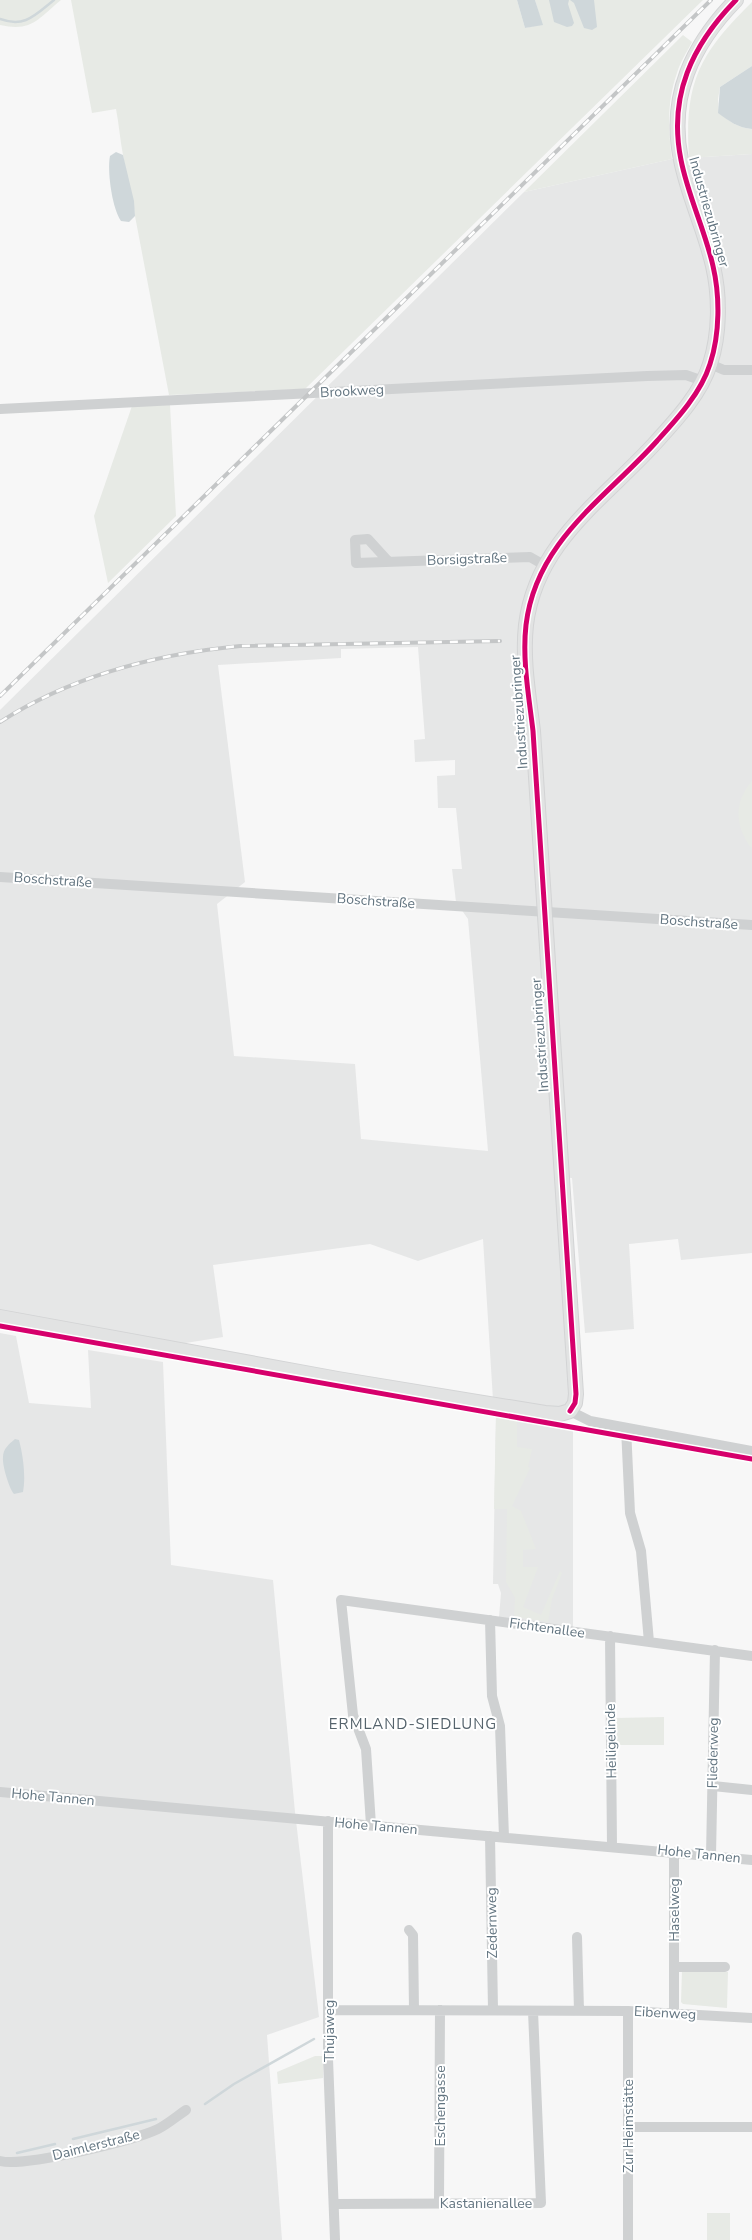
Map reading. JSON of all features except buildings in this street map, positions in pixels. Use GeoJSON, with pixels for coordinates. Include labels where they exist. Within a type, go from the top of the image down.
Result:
{"type":"FeatureCollection","features":[{"type":"Feature","properties":{"kind":"street","name":"Industriezubringer"},"geometry":{"type":"LineString","coordinates":[[570,1411],[575,1403],[576,1394],[533,731],[526,665],[526,626],[532,590],[544,565],[571,528],[670,426],[688,404],[703,381],[710,364],[717,320],[716,286],[713,266],[683,170],[678,145],[678,122],[682,90],[693,57],[711,28],[736,0]]}},
{"type":"Feature","properties":{"kind":"street"},"geometry":{"type":"LineString","coordinates":[[710,364],[724,370],[752,370]]}},
{"type":"Feature","properties":{"kind":"street","name":"Brookweg"},"geometry":{"type":"LineString","coordinates":[[0,409],[646,376],[686,375],[703,381]]}},
{"type":"Feature","properties":{"kind":"street","name":"Borsigstraße"},"geometry":{"type":"LineString","coordinates":[[388,561],[530,557],[544,565]]}},
{"type":"Feature","properties":{"kind":"street","name":"Boschstraße"},"geometry":{"type":"LineString","coordinates":[[0,877],[752,925]]}},
{"type":"Feature","properties":{"kind":"street"},"geometry":{"type":"LineString","coordinates":[[0,1318],[458,1399],[545,1413],[560,1414],[570,1411],[590,1421],[752,1451]]}},
{"type":"Feature","properties":{"kind":"street"},"geometry":{"type":"LineString","coordinates":[[626,1428],[630,1513],[641,1551],[649,1642]]}},
{"type":"Feature","properties":{"kind":"street","name":"Fichtenallee"},"geometry":{"type":"LineString","coordinates":[[371,1825],[366,1749],[353,1715],[341,1600],[752,1656]]}},
{"type":"Feature","properties":{"kind":"street"},"geometry":{"type":"LineString","coordinates":[[490,1620],[492,1696],[500,1726],[504,1837]]}},
{"type":"Feature","properties":{"kind":"street","name":"Heiligelinde"},"geometry":{"type":"LineString","coordinates":[[610,1636],[612,1846]]}},
{"type":"Feature","properties":{"kind":"street","name":"Fliederweg"},"geometry":{"type":"LineString","coordinates":[[711,1856],[715,1650]]}},
{"type":"Feature","properties":{"kind":"street"},"geometry":{"type":"LineString","coordinates":[[712,1786],[752,1790]]}},
{"type":"Feature","properties":{"kind":"street","name":"Hohe Tannen"},"geometry":{"type":"LineString","coordinates":[[0,1792],[612,1846],[752,1860]]}},
{"type":"Feature","properties":{"kind":"street","name":"Thujaweg"},"geometry":{"type":"LineString","coordinates":[[328,1821],[328,2059],[335,2204],[335,2240]]}},
{"type":"Feature","properties":{"kind":"street","name":"Zedernweg"},"geometry":{"type":"LineString","coordinates":[[490,1836],[493,2010]]}},
{"type":"Feature","properties":{"kind":"street","name":"Haselweg"},"geometry":{"type":"LineString","coordinates":[[674,1852],[674,2012]]}},
{"type":"Feature","properties":{"kind":"street"},"geometry":{"type":"LineString","coordinates":[[409,1930],[413,1935],[414,2010]]}},
{"type":"Feature","properties":{"kind":"street"},"geometry":{"type":"LineString","coordinates":[[577,1937],[578,2011]]}},
{"type":"Feature","properties":{"kind":"street"},"geometry":{"type":"LineString","coordinates":[[674,1967],[725,1967]]}},
{"type":"Feature","properties":{"kind":"street","name":"Eibenweg"},"geometry":{"type":"LineString","coordinates":[[329,2010],[628,2011],[674,2012],[752,2018]]}},
{"type":"Feature","properties":{"kind":"street","name":"Eschengasse"},"geometry":{"type":"LineString","coordinates":[[439,2202],[440,2010]]}},
{"type":"Feature","properties":{"kind":"street","name":"Kastanienallee"},"geometry":{"type":"LineString","coordinates":[[335,2204],[439,2202],[542,2203],[534,2011]]}},
{"type":"Feature","properties":{"kind":"street","name":"Zur Heimstätte"},"geometry":{"type":"LineString","coordinates":[[628,2011],[628,2240]]}},
{"type":"Feature","properties":{"kind":"street","name":"Daimlerstraße"},"geometry":{"type":"LineString","coordinates":[[0,2161],[23,2162],[130,2139],[159,2129],[186,2110]]}},
{"type":"Feature","properties":{"kind":"street"},"geometry":{"type":"LineString","coordinates":[[628,2127],[752,2127]]}},
{"type":"Feature","properties":{"kind":"shaded area"},"geometry":{"type":"Polygon","coordinates":[[[0,0],[61,0],[34,22],[20,27],[11,27],[0,25],[0,0]]]}},
{"type":"Feature","properties":{"kind":"shaded area"},"geometry":{"type":"Polygon","coordinates":[[[71,0],[517,0],[525,28],[542,24],[535,0],[703,0],[305,389],[169,395],[133,201],[124,163],[116,109],[92,113],[71,0]]]}},
{"type":"Feature","properties":{"kind":"shaded area"},"geometry":{"type":"Polygon","coordinates":[[[517,0],[535,0],[543,25],[525,28],[517,0]]]}},
{"type":"Feature","properties":{"kind":"shaded area"},"geometry":{"type":"Polygon","coordinates":[[[549,0],[569,0],[568,4],[574,23],[572,26],[567,27],[554,22],[549,0]]]}},
{"type":"Feature","properties":{"kind":"shaded area"},"geometry":{"type":"Polygon","coordinates":[[[570,0],[594,0],[597,27],[592,30],[584,28],[574,3],[570,0]]]}},
{"type":"Feature","properties":{"kind":"shaded area"},"geometry":{"type":"Polygon","coordinates":[[[752,2],[752,66],[720,87],[718,99],[719,113],[738,126],[752,129],[752,154],[689,158],[689,109],[693,89],[699,71],[707,54],[719,38],[752,2]]]}},
{"type":"Feature","properties":{"kind":"shaded area"},"geometry":{"type":"Polygon","coordinates":[[[683,35],[692,42],[678,69],[671,94],[669,126],[672,159],[524,192],[683,35]]]}},
{"type":"Feature","properties":{"kind":"shaded area"},"geometry":{"type":"Polygon","coordinates":[[[752,66],[752,129],[738,126],[718,113],[720,87],[752,66]]]}},
{"type":"Feature","properties":{"kind":"shaded area"},"geometry":{"type":"Polygon","coordinates":[[[116,152],[123,155],[134,201],[135,216],[129,222],[121,221],[115,207],[111,189],[109,163],[110,156],[116,152]]]}},
{"type":"Feature","properties":{"kind":"shaded area"},"geometry":{"type":"Polygon","coordinates":[[[752,154],[752,1253],[681,1260],[678,1239],[629,1244],[634,1329],[585,1333],[572,1178],[556,1177],[571,1394],[566,1406],[555,1410],[493,1400],[483,1239],[418,1261],[370,1244],[213,1265],[223,1337],[173,1345],[110,1331],[0,1310],[0,710],[524,192],[672,159],[752,154]],[[418,647],[341,649],[341,658],[218,665],[245,882],[217,904],[234,1056],[355,1064],[361,1139],[488,1151],[468,919],[456,902],[452,869],[462,869],[456,808],[438,808],[437,776],[455,775],[455,760],[415,762],[414,740],[425,739],[418,647]]]}},
{"type":"Feature","properties":{"kind":"shaded area"},"geometry":{"type":"Polygon","coordinates":[[[170,405],[176,516],[108,583],[94,516],[132,406],[170,405]]]}},
{"type":"Feature","properties":{"kind":"shaded area"},"geometry":{"type":"Polygon","coordinates":[[[752,781],[752,849],[742,832],[738,815],[742,798],[752,781]]]}},
{"type":"Feature","properties":{"kind":"shaded area"},"geometry":{"type":"Polygon","coordinates":[[[0,1333],[16,1336],[29,1403],[91,1408],[88,1350],[163,1362],[171,1565],[273,1580],[295,1812],[319,2017],[267,2035],[282,2240],[0,2240],[0,1333]]]}},
{"type":"Feature","properties":{"kind":"shaded area"},"geometry":{"type":"Polygon","coordinates":[[[496,1416],[573,1431],[573,1628],[499,1617],[501,1593],[498,1584],[493,1584],[496,1416]]]}},
{"type":"Feature","properties":{"kind":"shaded area"},"geometry":{"type":"Polygon","coordinates":[[[496,1416],[517,1420],[517,1447],[532,1449],[528,1467],[530,1468],[512,1506],[521,1511],[536,1549],[523,1550],[523,1567],[538,1567],[523,1607],[541,1615],[560,1571],[562,1573],[552,1599],[548,1622],[514,1617],[515,1598],[506,1582],[507,1509],[494,1509],[496,1416]]]}},
{"type":"Feature","properties":{"kind":"shaded area"},"geometry":{"type":"Polygon","coordinates":[[[15,1439],[19,1440],[24,1466],[24,1479],[23,1492],[14,1494],[6,1476],[3,1454],[5,1449],[15,1439]]]}},
{"type":"Feature","properties":{"kind":"shaded area"},"geometry":{"type":"Polygon","coordinates":[[[664,1717],[664,1745],[616,1745],[616,1718],[664,1717]]]}},
{"type":"Feature","properties":{"kind":"shaded area"},"geometry":{"type":"Polygon","coordinates":[[[682,1970],[728,1972],[727,2008],[683,2004],[681,2002],[682,1970]]]}},
{"type":"Feature","properties":{"kind":"shaded area"},"geometry":{"type":"Polygon","coordinates":[[[315,2056],[323,2056],[323,2078],[278,2084],[277,2072],[315,2056]]]}},
{"type":"Feature","properties":{"kind":"shaded area"},"geometry":{"type":"Polygon","coordinates":[[[707,2213],[730,2213],[730,2240],[707,2240],[707,2213]]]}},
{"type":"Feature","properties":{"kind":"waterway"},"geometry":{"type":"LineString","coordinates":[[0,19],[16,22],[23,21],[35,15],[54,0]]}},
{"type":"Feature","properties":{"kind":"waterway"},"geometry":{"type":"LineString","coordinates":[[205,2104],[234,2084],[314,2039]]}},
{"type":"Feature","properties":{"kind":"waterway"},"geometry":{"type":"LineString","coordinates":[[73,2139],[156,2119]]}},
{"type":"Feature","properties":{"kind":"waterway"},"geometry":{"type":"LineString","coordinates":[[17,2153],[55,2144]]}},
{"type":"Feature","properties":{"kind":"railway"},"geometry":{"type":"LineString","coordinates":[[0,696],[711,0]]}},
{"type":"Feature","properties":{"kind":"railway"},"geometry":{"type":"LineString","coordinates":[[0,722],[56,692],[85,680],[146,661],[177,655],[240,646],[500,641]]}},
{"type":"Feature","properties":{"kind":"cycle path"},"geometry":{"type":"LineString","coordinates":[[570,1411],[575,1403],[576,1394],[533,731],[525,665],[526,625],[532,595],[543,569],[558,545],[576,523],[637,462],[680,415],[701,385],[710,364],[716,340],[718,315],[717,290],[710,253],[688,187],[681,160],[678,137],[678,114],[681,93],[687,73],[696,54],[720,17],[736,0]]}},
{"type":"Feature","properties":{"kind":"cycle path"},"geometry":{"type":"LineString","coordinates":[[0,1326],[752,1459]]}},
{"type":"Feature","properties":{"kind":"district","name":"ERMLAND-SIEDLUNG"},"geometry":{"type":"Point","coordinates":[413,1724]}}]}
